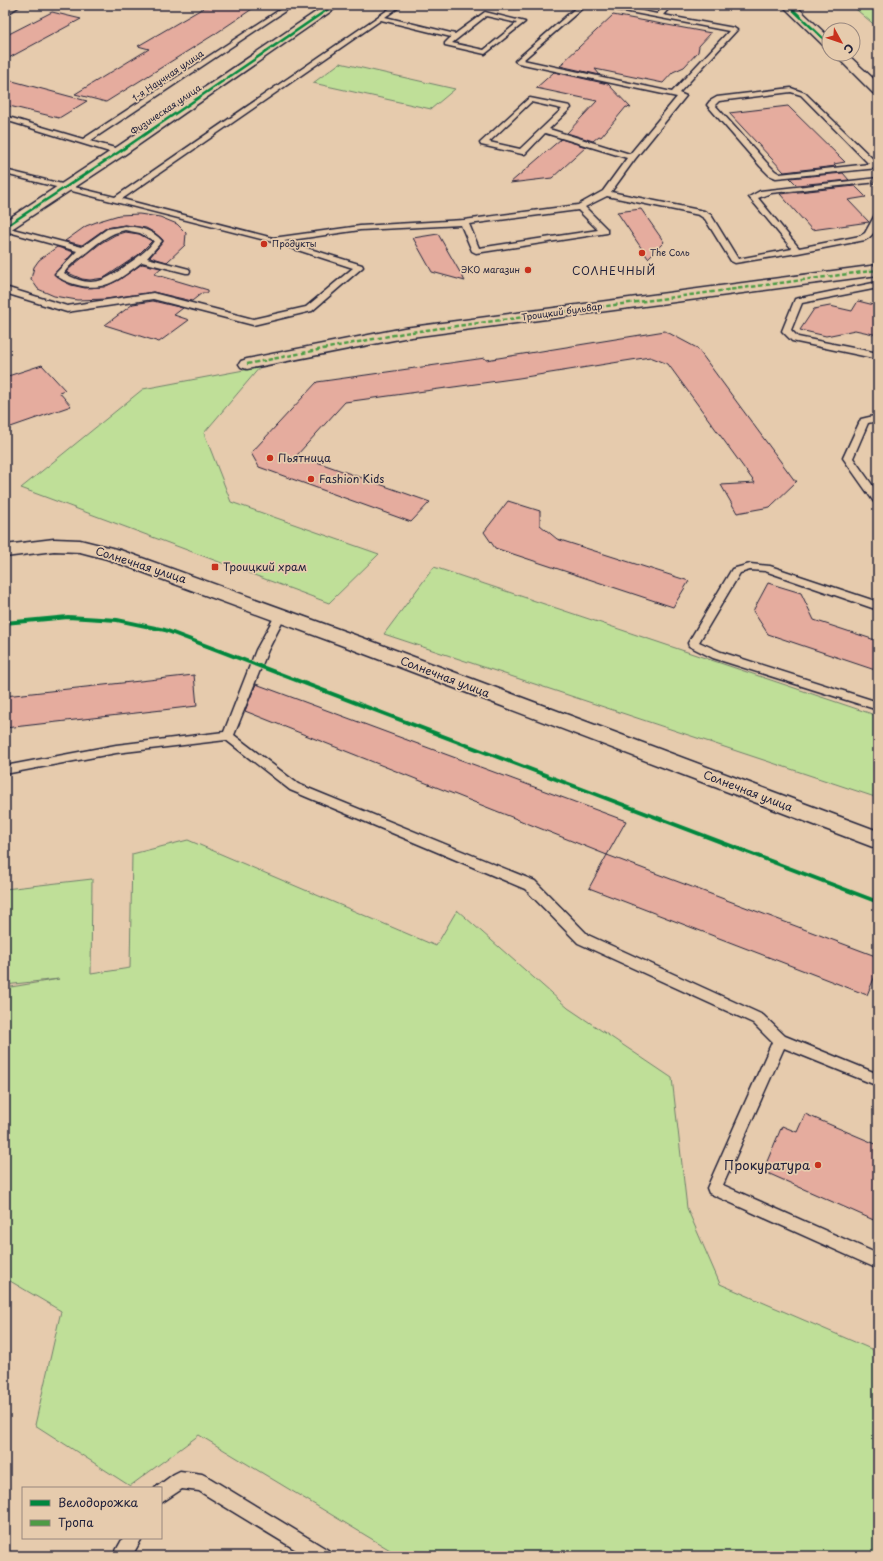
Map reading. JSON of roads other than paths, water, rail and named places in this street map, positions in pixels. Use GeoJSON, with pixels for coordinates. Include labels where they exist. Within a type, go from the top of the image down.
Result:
{"type":"FeatureCollection","features":[{"type":"Feature","properties":{"kind":"street"},"geometry":{"type":"LineString","coordinates":[[5,11],[15,5]]}},
{"type":"Feature","properties":{"kind":"street","name":"Физическая улица"},"geometry":{"type":"LineString","coordinates":[[5,228],[334,5]]}},
{"type":"Feature","properties":{"kind":"street"},"geometry":{"type":"LineString","coordinates":[[788,5],[821,36]]}},
{"type":"Feature","properties":{"kind":"street"},"geometry":{"type":"LineString","coordinates":[[848,62],[878,90]]}},
{"type":"Feature","properties":{"kind":"street","name":"Троицкий бульвар"},"geometry":{"type":"LineString","coordinates":[[247,364],[404,333],[878,270]]}},
{"type":"Feature","properties":{"kind":"street","name":"Солнечная улица"},"geometry":{"type":"LineString","coordinates":[[5,550],[54,545],[80,546],[138,562],[878,840]]}},
{"type":"Feature","properties":{"kind":"lane","name":"1-я Научная улица"},"geometry":{"type":"LineString","coordinates":[[84,142],[291,5]]}},
{"type":"Feature","properties":{"kind":"lane"},"geometry":{"type":"LineString","coordinates":[[116,200],[399,5]]}},
{"type":"Feature","properties":{"kind":"lane"},"geometry":{"type":"LineString","coordinates":[[273,240],[360,228],[464,222],[580,207],[606,193],[632,157],[682,96],[518,61],[583,5]]}},
{"type":"Feature","properties":{"kind":"lane"},"geometry":{"type":"LineString","coordinates":[[603,5],[734,30],[674,94]]}},
{"type":"Feature","properties":{"kind":"lane"},"geometry":{"type":"LineString","coordinates":[[658,16],[669,5]]}},
{"type":"Feature","properties":{"kind":"lane"},"geometry":{"type":"LineString","coordinates":[[485,14],[522,22],[485,52],[447,44],[456,36],[485,14]]}},
{"type":"Feature","properties":{"kind":"lane"},"geometry":{"type":"LineString","coordinates":[[380,18],[456,36]]}},
{"type":"Feature","properties":{"kind":"lane"},"geometry":{"type":"LineString","coordinates":[[791,90],[798,91],[803,94],[876,166],[779,176],[763,164],[711,105],[712,102],[717,99],[791,90]]}},
{"type":"Feature","properties":{"kind":"lane"},"geometry":{"type":"LineString","coordinates":[[530,100],[567,108],[544,130],[522,152],[484,143],[530,100]]}},
{"type":"Feature","properties":{"kind":"lane"},"geometry":{"type":"LineString","coordinates":[[5,118],[119,152]]}},
{"type":"Feature","properties":{"kind":"lane"},"geometry":{"type":"LineString","coordinates":[[544,130],[632,157]]}},
{"type":"Feature","properties":{"kind":"lane"},"geometry":{"type":"LineString","coordinates":[[5,172],[273,240],[359,267],[309,309],[253,322],[153,296],[67,309],[5,290]]}},
{"type":"Feature","properties":{"kind":"lane"},"geometry":{"type":"LineString","coordinates":[[798,251],[753,197],[760,193],[771,191],[878,180]]}},
{"type":"Feature","properties":{"kind":"lane"},"geometry":{"type":"LineString","coordinates":[[606,193],[701,213],[708,217],[735,261],[798,251],[862,238],[868,235],[878,217]]}},
{"type":"Feature","properties":{"kind":"lane"},"geometry":{"type":"LineString","coordinates":[[464,222],[476,251],[604,231],[580,207]]}},
{"type":"Feature","properties":{"kind":"lane"},"geometry":{"type":"LineString","coordinates":[[5,228],[84,250]]}},
{"type":"Feature","properties":{"kind":"lane"},"geometry":{"type":"LineString","coordinates":[[125,228],[140,229],[152,234],[158,241],[154,248],[141,259],[106,283],[88,285],[73,282],[59,274],[64,266],[84,250],[111,230],[125,228]]}},
{"type":"Feature","properties":{"kind":"lane"},"geometry":{"type":"LineString","coordinates":[[141,259],[186,271]]}},
{"type":"Feature","properties":{"kind":"lane"},"geometry":{"type":"LineString","coordinates":[[878,285],[798,301],[786,331],[795,339],[878,356]]}},
{"type":"Feature","properties":{"kind":"lane"},"geometry":{"type":"LineString","coordinates":[[878,418],[864,421],[848,458],[878,500]]}},
{"type":"Feature","properties":{"kind":"lane"},"geometry":{"type":"LineString","coordinates":[[878,606],[766,568],[750,567],[736,571],[693,643],[718,655],[878,706]]}},
{"type":"Feature","properties":{"kind":"lane"},"geometry":{"type":"LineString","coordinates":[[228,736],[262,650],[281,615]]}},
{"type":"Feature","properties":{"kind":"lane"},"geometry":{"type":"LineString","coordinates":[[5,770],[116,749],[228,736],[294,787],[530,885],[583,939],[758,1019],[780,1040],[878,1080]]}},
{"type":"Feature","properties":{"kind":"lane"},"geometry":{"type":"LineString","coordinates":[[780,1040],[714,1188],[878,1262]]}},
{"type":"Feature","properties":{"kind":"lane"},"geometry":{"type":"LineString","coordinates":[[162,1493],[180,1480],[202,1484],[322,1556]]}},
{"type":"Feature","properties":{"kind":"lane"},"geometry":{"type":"LineString","coordinates":[[122,1556],[132,1539]]}},
{"type":"Feature","properties":{"kind":"place","name":"Продукты"},"geometry":{"type":"Point","coordinates":[264,244]}},
{"type":"Feature","properties":{"kind":"place","name":"The Соль"},"geometry":{"type":"Point","coordinates":[642,253]}},
{"type":"Feature","properties":{"kind":"place","name":"ЭКО магазин"},"geometry":{"type":"Point","coordinates":[528,270]}},
{"type":"Feature","properties":{"kind":"place","name":"Пьятница"},"geometry":{"type":"Point","coordinates":[270,458]}},
{"type":"Feature","properties":{"kind":"place","name":"Fashion Kids"},"geometry":{"type":"Point","coordinates":[311,479]}},
{"type":"Feature","properties":{"kind":"place","name":"Троицкий храм"},"geometry":{"type":"Point","coordinates":[215,567]}},
{"type":"Feature","properties":{"kind":"place","name":"Прокуратура"},"geometry":{"type":"Point","coordinates":[818,1165]}},
{"type":"Feature","properties":{"kind":"district","name":"СОЛНЕЧНЫЙ"},"geometry":{"type":"Point","coordinates":[614,271]}}]}
